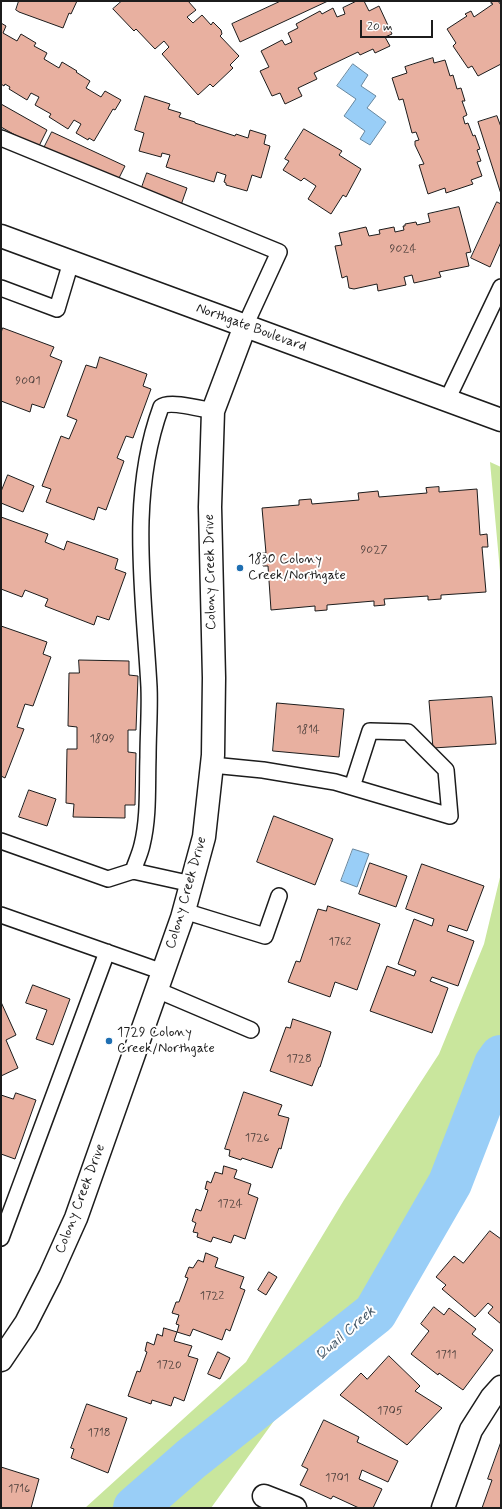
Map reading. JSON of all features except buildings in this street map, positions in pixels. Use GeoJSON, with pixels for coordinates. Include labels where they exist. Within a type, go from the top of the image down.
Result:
{"type":"FeatureCollection","features":[{"type":"Feature","properties":{"kind":"street","name":"Northgate Boulevard"},"geometry":{"type":"LineString","coordinates":[[1,236],[499,419]]}},
{"type":"Feature","properties":{"kind":"street","name":"Colony Creek Drive"},"geometry":{"type":"LineString","coordinates":[[1,1360],[26,1323],[50,1276],[76,1218],[184,911],[204,837],[212,765],[214,678],[210,507],[213,411],[245,326]]}},
{"type":"Feature","properties":{"kind":"street"},"geometry":{"type":"LineString","coordinates":[[443,1508],[471,1430],[492,1397],[501,1388]]}},
{"type":"Feature","properties":{"kind":"street"},"geometry":{"type":"LineString","coordinates":[[264,1496],[295,1508]]}},
{"type":"Feature","properties":{"kind":"lane"},"geometry":{"type":"LineString","coordinates":[[1,138],[279,252],[245,326]]}},
{"type":"Feature","properties":{"kind":"lane"},"geometry":{"type":"LineString","coordinates":[[1,288],[57,309],[70,262]]}},
{"type":"Feature","properties":{"kind":"lane"},"geometry":{"type":"LineString","coordinates":[[446,400],[501,287]]}},
{"type":"Feature","properties":{"kind":"lane"},"geometry":{"type":"LineString","coordinates":[[133,871],[142,844],[147,796],[149,690],[141,566],[144,468],[150,440],[163,405],[213,411]]}},
{"type":"Feature","properties":{"kind":"lane"},"geometry":{"type":"LineString","coordinates":[[212,765],[263,770],[335,782],[450,816],[446,770],[408,732],[370,731],[352,787]]}},
{"type":"Feature","properties":{"kind":"lane"},"geometry":{"type":"LineString","coordinates":[[1,841],[108,879],[133,871],[192,884]]}},
{"type":"Feature","properties":{"kind":"lane"},"geometry":{"type":"LineString","coordinates":[[184,911],[265,936],[279,896]]}},
{"type":"Feature","properties":{"kind":"lane"},"geometry":{"type":"LineString","coordinates":[[1,915],[107,952],[252,1030]]}},
{"type":"Feature","properties":{"kind":"lane"},"geometry":{"type":"LineString","coordinates":[[1,1238],[107,952]]}},
{"type":"Feature","properties":{"kind":"green space"},"geometry":{"type":"Polygon","coordinates":[[[490,462],[501,467],[501,582],[490,462]]]}},
{"type":"Feature","properties":{"kind":"green space"},"geometry":{"type":"Polygon","coordinates":[[[501,873],[501,1105],[403,1298],[279,1414],[211,1508],[85,1508],[246,1362],[344,1200],[439,1054],[484,944],[501,873]]]}},
{"type":"Feature","properties":{"kind":"water"},"geometry":{"type":"Polygon","coordinates":[[[353,64],[368,75],[361,86],[376,96],[367,108],[386,122],[370,145],[360,139],[365,131],[344,116],[356,99],[337,86],[353,64]]]}},
{"type":"Feature","properties":{"kind":"water"},"geometry":{"type":"Polygon","coordinates":[[[353,849],[369,854],[357,887],[341,881],[353,849]]]}},
{"type":"Feature","properties":{"kind":"waterway","name":"Quail Creek"},"geometry":{"type":"LineString","coordinates":[[135,1508],[191,1459],[375,1313],[450,1183],[496,1064],[501,1057]]}},
{"type":"Feature","properties":{"kind":"place","name":"1830 Colony Creek/Northgate"},"geometry":{"type":"Point","coordinates":[240,568]}},
{"type":"Feature","properties":{"kind":"place","name":"1729 Colony Creek/Northgate"},"geometry":{"type":"Point","coordinates":[109,1041]}}]}
